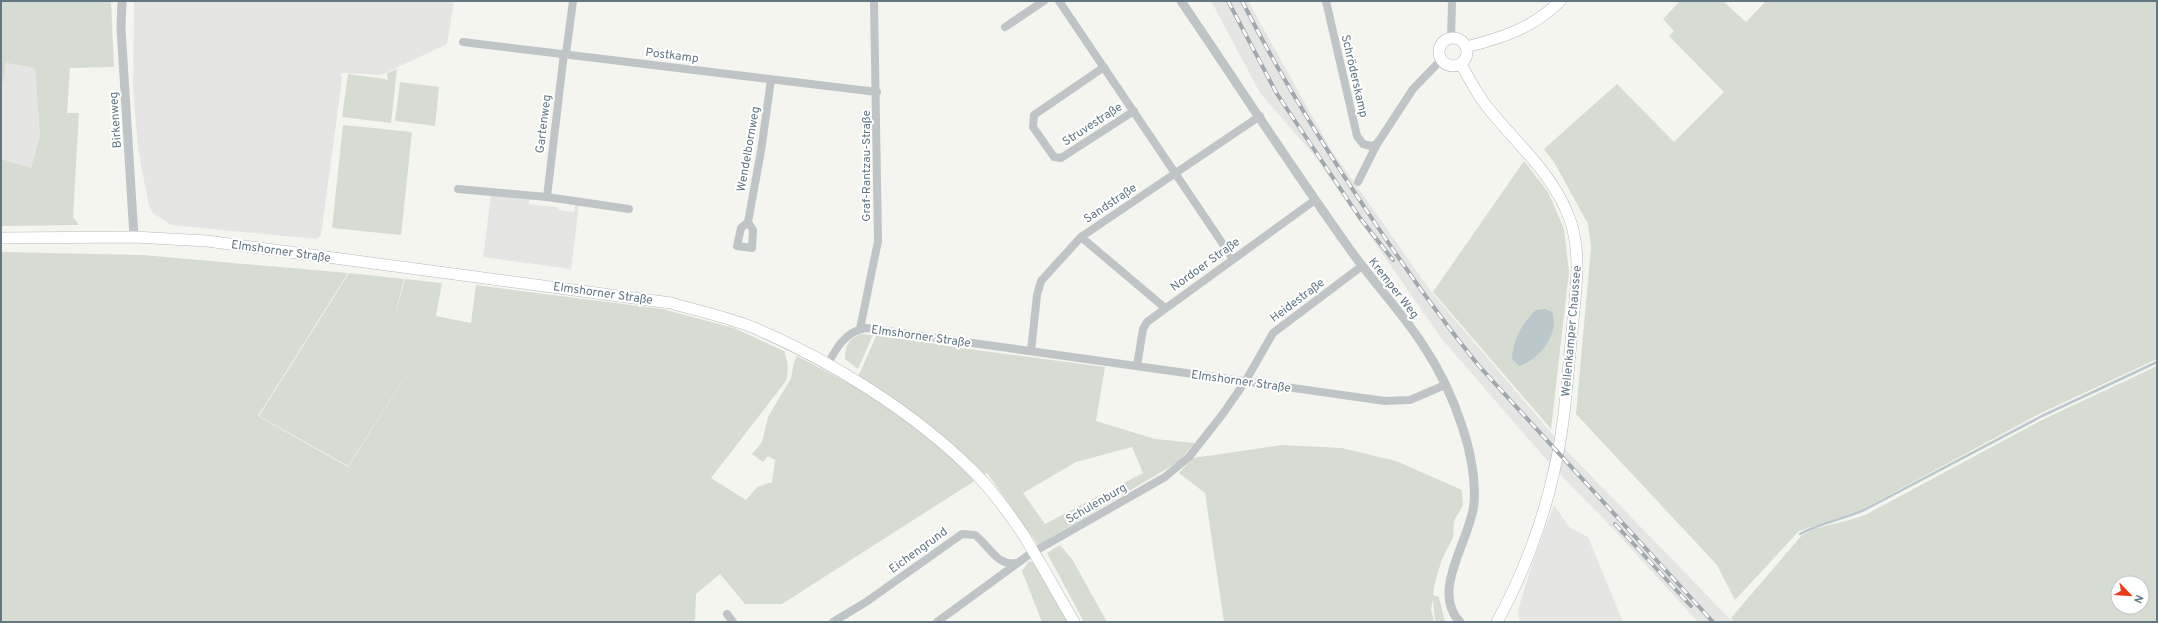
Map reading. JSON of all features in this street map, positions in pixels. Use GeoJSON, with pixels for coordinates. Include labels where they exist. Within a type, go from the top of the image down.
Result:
{"type":"FeatureCollection","features":[{"type":"Feature","properties":{"kind":"main road"},"geometry":{"type":"LineString","coordinates":[[1466,47],[1518,31],[1539,19],[1560,1]]}},
{"type":"Feature","properties":{"kind":"main road"},"geometry":{"type":"LineString","coordinates":[[1451,39],[1460,40],[1466,47],[1467,56],[1461,64],[1450,65],[1442,59],[1441,47],[1445,41],[1451,39]]}},
{"type":"Feature","properties":{"kind":"main road","name":"Wellenkamper Chaussee"},"geometry":{"type":"LineString","coordinates":[[1461,64],[1483,102],[1553,185],[1570,217],[1576,243],[1578,268],[1565,406],[1554,471],[1548,496],[1520,578],[1497,622]]}},
{"type":"Feature","properties":{"kind":"main road","name":"Elmshorner Straße"},"geometry":{"type":"LineString","coordinates":[[1,238],[134,236],[207,241],[671,303],[752,327],[828,364]]}},
{"type":"Feature","properties":{"kind":"main road"},"geometry":{"type":"LineString","coordinates":[[828,364],[914,420],[944,443],[975,473],[1000,502],[1023,534],[1074,622]]}},
{"type":"Feature","properties":{"kind":"street","name":"Birkenweg"},"geometry":{"type":"LineString","coordinates":[[122,1],[121,28],[134,236]]}},
{"type":"Feature","properties":{"kind":"street","name":"Gartenweg"},"geometry":{"type":"LineString","coordinates":[[547,198],[573,1]]}},
{"type":"Feature","properties":{"kind":"street","name":"Graf-Rantzau-Straße"},"geometry":{"type":"LineString","coordinates":[[860,329],[878,240],[877,92],[874,1]]}},
{"type":"Feature","properties":{"kind":"street"},"geometry":{"type":"LineString","coordinates":[[1005,28],[1044,1]]}},
{"type":"Feature","properties":{"kind":"street","name":"Struvestraße"},"geometry":{"type":"LineString","coordinates":[[1059,1],[1233,259]]}},
{"type":"Feature","properties":{"kind":"street","name":"Kremper Weg"},"geometry":{"type":"LineString","coordinates":[[1181,1],[1362,266],[1419,338],[1445,385],[1466,438],[1474,489],[1470,524],[1451,576],[1448,590],[1450,610],[1460,622]]}},
{"type":"Feature","properties":{"kind":"street","name":"Schröderskamp"},"geometry":{"type":"LineString","coordinates":[[1326,1],[1357,136],[1363,144],[1376,144]]}},
{"type":"Feature","properties":{"kind":"street"},"geometry":{"type":"LineString","coordinates":[[1451,39],[1452,1]]}},
{"type":"Feature","properties":{"kind":"street","name":"Postkamp"},"geometry":{"type":"LineString","coordinates":[[463,42],[565,53],[771,80],[877,92]]}},
{"type":"Feature","properties":{"kind":"street"},"geometry":{"type":"LineString","coordinates":[[1358,182],[1376,144],[1413,89],[1442,59]]}},
{"type":"Feature","properties":{"kind":"street","name":"Struvestraße"},"geometry":{"type":"LineString","coordinates":[[1104,67],[1034,114],[1033,127],[1037,133],[1054,157],[1061,158],[1134,111]]}},
{"type":"Feature","properties":{"kind":"street","name":"Wendelbornweg"},"geometry":{"type":"LineString","coordinates":[[748,222],[761,151],[771,80]]}},
{"type":"Feature","properties":{"kind":"street","name":"Sandstraße"},"geometry":{"type":"LineString","coordinates":[[1031,351],[1037,295],[1041,281],[1081,237],[1260,116]]}},
{"type":"Feature","properties":{"kind":"street"},"geometry":{"type":"LineString","coordinates":[[458,189],[547,198],[629,209]]}},
{"type":"Feature","properties":{"kind":"street","name":"Nordoer Straße"},"geometry":{"type":"LineString","coordinates":[[1137,366],[1145,324],[1164,308],[1316,200]]}},
{"type":"Feature","properties":{"kind":"street"},"geometry":{"type":"LineString","coordinates":[[1081,237],[1164,308]]}},
{"type":"Feature","properties":{"kind":"street","name":"Heidestraße"},"geometry":{"type":"LineString","coordinates":[[1246,382],[1273,333],[1362,266]]}},
{"type":"Feature","properties":{"kind":"street","name":"Elmshorner Straße"},"geometry":{"type":"LineString","coordinates":[[828,364],[844,338],[860,329],[1394,401],[1410,400],[1445,385]]}},
{"type":"Feature","properties":{"kind":"street","name":"Schulenburg"},"geometry":{"type":"LineString","coordinates":[[937,622],[1017,562],[1172,472],[1201,442],[1246,382]]}},
{"type":"Feature","properties":{"kind":"street","name":"Eichengrund"},"geometry":{"type":"LineString","coordinates":[[833,622],[866,602],[960,535],[969,533],[975,535],[998,558],[1006,563],[1017,562]]}},
{"type":"Feature","properties":{"kind":"street"},"geometry":{"type":"LineString","coordinates":[[727,614],[733,622]]}},
{"type":"Feature","properties":{"kind":"shaded area"},"geometry":{"type":"Polygon","coordinates":[[[1,1],[111,1],[114,67],[70,68],[67,113],[79,113],[73,217],[79,225],[1,226],[1,159],[31,168],[40,136],[35,68],[6,63],[1,95],[1,1]]]}},
{"type":"Feature","properties":{"kind":"shaded area"},"geometry":{"type":"Polygon","coordinates":[[[134,1],[454,1],[447,44],[381,75],[341,73],[342,79],[321,235],[317,239],[171,225],[153,213],[149,206],[138,149],[133,89],[134,1]]]}},
{"type":"Feature","properties":{"kind":"shaded area"},"geometry":{"type":"Polygon","coordinates":[[[1211,1],[1248,1],[1330,148],[1432,293],[1566,450],[1733,622],[1698,622],[1602,517],[1551,465],[1441,338],[1313,154],[1260,93],[1211,1]]]}},
{"type":"Feature","properties":{"kind":"shaded area"},"geometry":{"type":"Polygon","coordinates":[[[1680,1],[1723,1],[1746,22],[1766,1],[2157,1],[2157,359],[2041,413],[1863,509],[1799,531],[1735,600],[1717,565],[1576,414],[1591,247],[1588,224],[1554,162],[1544,149],[1617,84],[1674,142],[1724,92],[1669,36],[1674,31],[1663,19],[1680,1]]]}},
{"type":"Feature","properties":{"kind":"shaded area"},"geometry":{"type":"Polygon","coordinates":[[[6,63],[35,68],[40,136],[31,169],[1,159],[1,95],[6,63]]]}},
{"type":"Feature","properties":{"kind":"shaded area"},"geometry":{"type":"Polygon","coordinates":[[[397,69],[391,123],[342,117],[348,74],[385,79],[388,81],[387,73],[397,69]]]}},
{"type":"Feature","properties":{"kind":"shaded area"},"geometry":{"type":"Polygon","coordinates":[[[400,82],[439,87],[435,126],[395,121],[400,82]]]}},
{"type":"Feature","properties":{"kind":"shaded area"},"geometry":{"type":"Polygon","coordinates":[[[343,125],[412,132],[401,235],[332,228],[343,125]]]}},
{"type":"Feature","properties":{"kind":"shaded area"},"geometry":{"type":"Polygon","coordinates":[[[1524,161],[1548,192],[1564,229],[1569,272],[1551,429],[1433,292],[1524,161]]]}},
{"type":"Feature","properties":{"kind":"shaded area"},"geometry":{"type":"Polygon","coordinates":[[[491,195],[529,199],[529,204],[557,207],[560,210],[574,212],[575,205],[579,206],[571,269],[483,257],[491,195]]]}},
{"type":"Feature","properties":{"kind":"shaded area"},"geometry":{"type":"Polygon","coordinates":[[[1,252],[143,255],[348,273],[258,416],[348,467],[436,328],[348,466],[259,416],[349,273],[404,279],[393,323],[405,279],[442,283],[436,316],[471,323],[476,285],[662,309],[734,328],[784,351],[788,366],[786,381],[711,478],[746,500],[757,487],[772,482],[775,460],[768,456],[763,462],[752,454],[762,442],[768,417],[791,378],[794,362],[797,356],[854,386],[877,334],[960,348],[1105,367],[1096,421],[1155,439],[1195,443],[1178,462],[1038,545],[987,473],[782,604],[745,604],[720,574],[696,594],[695,622],[1,622],[1,252]],[[1132,447],[1076,462],[1023,493],[1045,524],[1143,473],[1132,447]]]}},
{"type":"Feature","properties":{"kind":"shaded area"},"geometry":{"type":"Polygon","coordinates":[[[1545,309],[1552,312],[1554,320],[1551,337],[1541,352],[1527,363],[1519,366],[1512,359],[1514,345],[1519,332],[1526,320],[1536,310],[1545,309]]]}},
{"type":"Feature","properties":{"kind":"shaded area"},"geometry":{"type":"Polygon","coordinates":[[[861,334],[873,335],[858,369],[845,359],[845,354],[850,341],[861,334]]]}},
{"type":"Feature","properties":{"kind":"shaded area"},"geometry":{"type":"Polygon","coordinates":[[[2157,366],[2157,622],[1734,622],[1731,618],[1802,535],[1817,528],[1865,515],[2044,419],[2157,366]]]}},
{"type":"Feature","properties":{"kind":"shaded area"},"geometry":{"type":"Polygon","coordinates":[[[1282,445],[1342,448],[1396,461],[1462,490],[1463,505],[1454,521],[1453,537],[1442,559],[1435,582],[1433,595],[1439,597],[1445,622],[1435,622],[1433,600],[1431,609],[1434,622],[1224,622],[1205,493],[1179,473],[1193,458],[1282,445]]]}},
{"type":"Feature","properties":{"kind":"shaded area"},"geometry":{"type":"Polygon","coordinates":[[[1554,505],[1569,527],[1588,537],[1623,622],[1520,622],[1518,610],[1533,561],[1554,505]]]}},
{"type":"Feature","properties":{"kind":"shaded area"},"geometry":{"type":"Polygon","coordinates":[[[1060,545],[1072,559],[1107,622],[1084,622],[1047,553],[1060,545]]]}},
{"type":"Feature","properties":{"kind":"shaded area"},"geometry":{"type":"Polygon","coordinates":[[[1029,561],[1033,562],[1068,622],[1042,622],[1022,571],[1029,561]]]}},
{"type":"Feature","properties":{"kind":"waterway"},"geometry":{"type":"LineString","coordinates":[[1800,534],[1815,527],[1864,510],[2042,416],[2157,362]]}},
{"type":"Feature","properties":{"kind":"railway"},"geometry":{"type":"LineString","coordinates":[[1228,1],[1277,94],[1360,218],[1393,260]]}},
{"type":"Feature","properties":{"kind":"railway"},"geometry":{"type":"LineString","coordinates":[[1242,1],[1287,84],[1336,164],[1423,293],[1450,330],[1479,366],[1713,622]]}},
{"type":"Feature","properties":{"kind":"railway"},"geometry":{"type":"LineString","coordinates":[[1615,524],[1691,606]]}}]}
